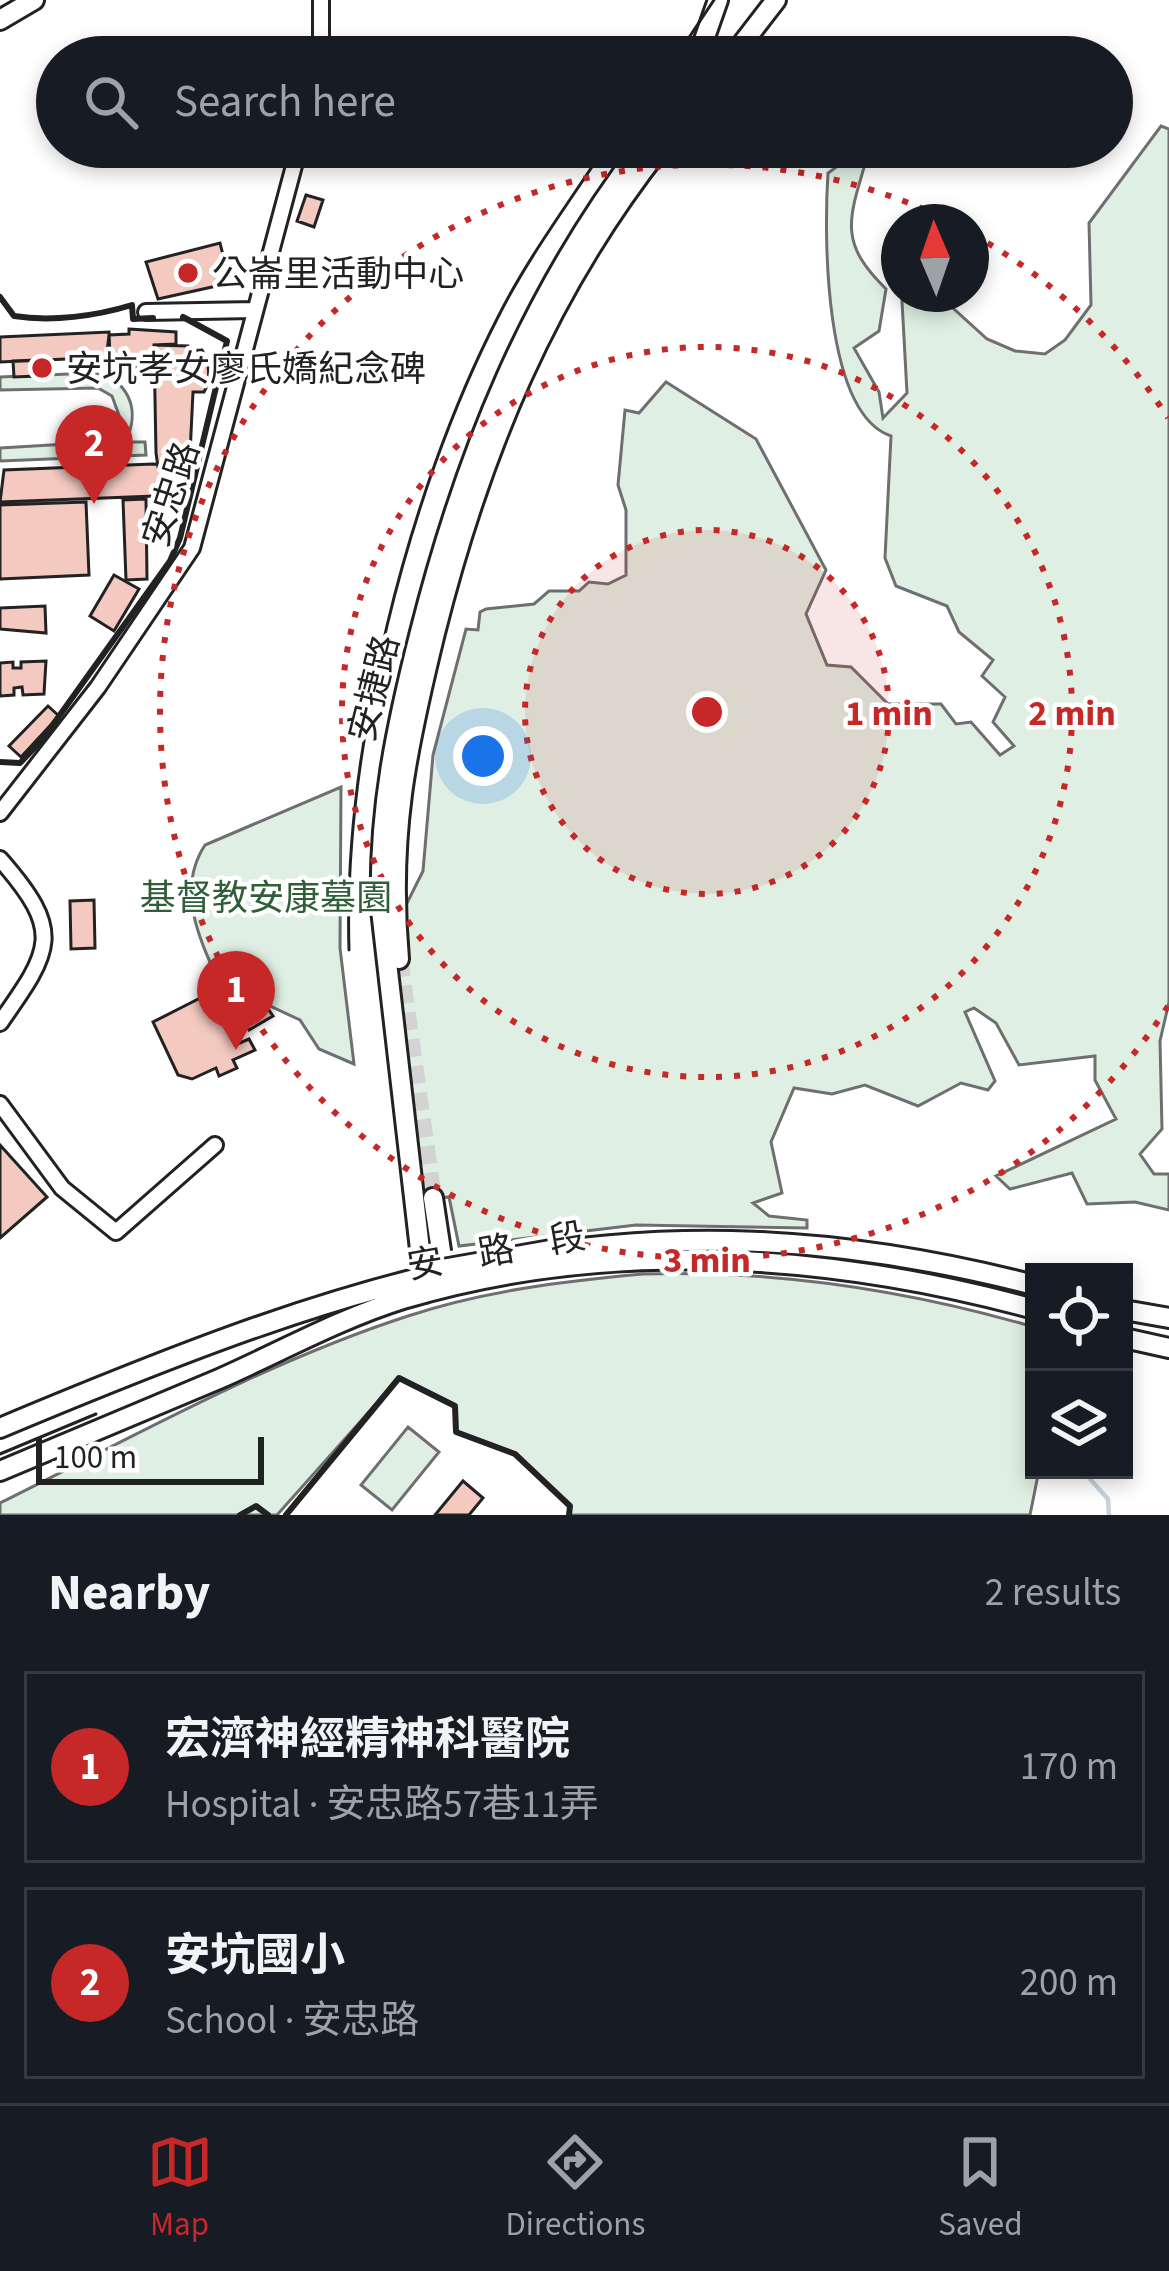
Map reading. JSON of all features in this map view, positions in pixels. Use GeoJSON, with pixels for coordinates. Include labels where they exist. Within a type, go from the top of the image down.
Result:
{"type":"FeatureCollection","features":[{"type":"Feature","properties":{"kind":"street"},"geometry":{"type":"LineString","coordinates":[[0,20],[34,0]]}},
{"type":"Feature","properties":{"kind":"street"},"geometry":{"type":"LineString","coordinates":[[321,0],[321,36]]}},
{"type":"Feature","properties":{"kind":"street"},"geometry":{"type":"LineString","coordinates":[[705,36],[718,0]]}},
{"type":"Feature","properties":{"kind":"street"},"geometry":{"type":"LineString","coordinates":[[748,36],[776,0]]}},
{"type":"Feature","properties":{"kind":"street","name":"安忠路"},"geometry":{"type":"LineString","coordinates":[[0,813],[98,687],[192,548],[292,168]]}},
{"type":"Feature","properties":{"kind":"street","name":"安捷路"},"geometry":{"type":"LineString","coordinates":[[424,1284],[379,847],[388,761],[456,495],[527,326],[574,242],[627,168]]}},
{"type":"Feature","properties":{"kind":"street","name":"安捷路"},"geometry":{"type":"LineString","coordinates":[[399,959],[388,909],[404,763],[470,500],[540,332],[584,254],[646,168]]}},
{"type":"Feature","properties":{"kind":"street"},"geometry":{"type":"LineString","coordinates":[[146,312],[254,310]]}},
{"type":"Feature","properties":{"kind":"street"},"geometry":{"type":"LineString","coordinates":[[0,859],[37,905],[47,942],[41,965],[0,1023]]}},
{"type":"Feature","properties":{"kind":"street"},"geometry":{"type":"LineString","coordinates":[[0,1103],[62,1188],[116,1232],[215,1145]]}},
{"type":"Feature","properties":{"kind":"street"},"geometry":{"type":"LineString","coordinates":[[434,1198],[445,1278]]}},
{"type":"Feature","properties":{"kind":"street","name":"安一路一段"},"geometry":{"type":"LineString","coordinates":[[0,1428],[280,1316],[638,1240],[794,1243],[941,1264],[1025,1283]]}},
{"type":"Feature","properties":{"kind":"street"},"geometry":{"type":"LineString","coordinates":[[793,1264],[794,1243]]}},
{"type":"Feature","properties":{"kind":"street","name":"安一路一段"},"geometry":{"type":"LineString","coordinates":[[445,1278],[640,1260],[793,1264],[938,1286],[1025,1307]]}},
{"type":"Feature","properties":{"kind":"street","name":"安一路一段"},"geometry":{"type":"LineString","coordinates":[[0,1471],[424,1284]]}},
{"type":"Feature","properties":{"kind":"street"},"geometry":{"type":"LineString","coordinates":[[1133,1312],[1169,1318]]}},
{"type":"Feature","properties":{"kind":"street"},"geometry":{"type":"LineString","coordinates":[[1133,1340],[1169,1348]]}},
{"type":"Feature","properties":{"kind":"green space"},"geometry":{"type":"Polygon","coordinates":[[[1161,126],[1169,129],[1169,1002],[1160,1041],[1162,1129],[1140,1154],[1154,1174],[1169,1174],[1169,1210],[1135,1202],[1087,1204],[1072,1173],[1010,1189],[996,1176],[1116,1119],[1095,1080],[1095,1056],[1019,1065],[996,1023],[974,1008],[965,1012],[995,1081],[988,1090],[961,1083],[918,1106],[865,1085],[832,1094],[794,1088],[771,1142],[782,1193],[753,1203],[769,1216],[807,1220],[807,1228],[636,1225],[459,1246],[449,1197],[423,1200],[390,960],[408,957],[404,909],[423,871],[433,755],[466,629],[478,630],[480,612],[486,609],[534,604],[549,591],[579,591],[589,582],[608,584],[626,575],[626,510],[618,485],[625,410],[639,413],[666,382],[756,439],[826,570],[806,614],[827,665],[851,667],[888,704],[941,704],[956,724],[971,722],[1000,755],[1014,746],[993,722],[1005,697],[982,676],[993,660],[959,632],[947,606],[896,586],[885,558],[891,436],[869,421],[852,394],[840,358],[828,277],[828,173],[835,168],[864,168],[852,230],[861,258],[881,284],[882,312],[879,331],[854,348],[879,392],[883,418],[907,393],[903,312],[957,312],[987,339],[1015,351],[1045,354],[1065,340],[1091,305],[1089,223],[1161,126]]]}},
{"type":"Feature","properties":{"kind":"green space"},"geometry":{"type":"Polygon","coordinates":[[[91,373],[122,388],[132,418],[125,442],[145,442],[146,455],[0,461],[0,448],[101,442],[114,433],[120,418],[112,396],[98,388],[0,390],[0,377],[91,373]]]}},
{"type":"Feature","properties":{"kind":"green space","name":"基督教安康墓園"},"geometry":{"type":"Polygon","coordinates":[[[341,787],[340,948],[354,1064],[319,1049],[300,1020],[255,999],[225,995],[201,940],[192,902],[196,864],[205,845],[341,787]]]}},
{"type":"Feature","properties":{"kind":"green space"},"geometry":{"type":"Polygon","coordinates":[[[643,1274],[791,1279],[889,1293],[1025,1325],[1025,1479],[1037,1479],[1030,1515],[569,1515],[570,1506],[515,1454],[456,1432],[455,1405],[399,1378],[277,1515],[0,1515],[0,1503],[303,1355],[437,1307],[554,1284],[643,1274]]]}},
{"type":"Feature","properties":{"kind":"green space"},"geometry":{"type":"Polygon","coordinates":[[[408,1427],[439,1452],[392,1510],[361,1485],[408,1427]]]}},
{"type":"Feature","properties":{"kind":"building"},"geometry":{"type":"Polygon","coordinates":[[[306,195],[323,200],[314,227],[297,221],[306,195]]]}},
{"type":"Feature","properties":{"kind":"building","name":"公崙里活動中心"},"geometry":{"type":"Polygon","coordinates":[[[220,243],[230,283],[158,299],[146,262],[220,243]]]}},
{"type":"Feature","properties":{"kind":"building"},"geometry":{"type":"Polygon","coordinates":[[[129,329],[176,332],[176,344],[154,345],[154,367],[105,369],[109,335],[129,334],[129,329]]]}},
{"type":"Feature","properties":{"kind":"building"},"geometry":{"type":"Polygon","coordinates":[[[109,332],[110,357],[0,362],[0,337],[109,332]]]}},
{"type":"Feature","properties":{"kind":"building"},"geometry":{"type":"Polygon","coordinates":[[[154,345],[202,350],[208,361],[209,382],[204,392],[193,392],[190,454],[176,455],[178,460],[165,467],[158,467],[156,453],[154,345]]]}},
{"type":"Feature","properties":{"kind":"building"},"geometry":{"type":"Polygon","coordinates":[[[36,360],[37,376],[14,377],[13,361],[36,360]]]}},
{"type":"Feature","properties":{"kind":"building"},"geometry":{"type":"Polygon","coordinates":[[[174,466],[175,489],[181,489],[181,495],[0,502],[4,470],[174,466]]]}},
{"type":"Feature","properties":{"kind":"building"},"geometry":{"type":"Polygon","coordinates":[[[146,499],[147,579],[126,580],[123,500],[146,499]]]}},
{"type":"Feature","properties":{"kind":"building"},"geometry":{"type":"Polygon","coordinates":[[[86,502],[89,575],[0,579],[0,505],[86,502]]]}},
{"type":"Feature","properties":{"kind":"building"},"geometry":{"type":"Polygon","coordinates":[[[114,575],[139,589],[114,631],[90,616],[114,575]]]}},
{"type":"Feature","properties":{"kind":"building"},"geometry":{"type":"Polygon","coordinates":[[[45,606],[46,633],[0,629],[0,608],[45,606]]]}},
{"type":"Feature","properties":{"kind":"building"},"geometry":{"type":"Polygon","coordinates":[[[46,661],[44,694],[23,695],[22,687],[14,688],[14,695],[0,696],[0,663],[13,662],[13,668],[21,668],[21,662],[46,661]]]}},
{"type":"Feature","properties":{"kind":"building"},"geometry":{"type":"Polygon","coordinates":[[[48,706],[59,716],[21,757],[9,746],[48,706]]]}},
{"type":"Feature","properties":{"kind":"building"},"geometry":{"type":"Polygon","coordinates":[[[94,900],[95,948],[71,949],[70,901],[94,900]]]}},
{"type":"Feature","properties":{"kind":"building"},"geometry":{"type":"Polygon","coordinates":[[[208,994],[209,1008],[216,1005],[235,1045],[249,1039],[255,1050],[233,1060],[237,1068],[219,1076],[216,1068],[192,1079],[178,1075],[153,1022],[208,994]]]}},
{"type":"Feature","properties":{"kind":"building"},"geometry":{"type":"Polygon","coordinates":[[[232,1001],[266,1006],[273,1016],[249,1030],[232,1001]]]}},
{"type":"Feature","properties":{"kind":"building"},"geometry":{"type":"Polygon","coordinates":[[[0,1145],[47,1197],[0,1238],[0,1145]]]}},
{"type":"Feature","properties":{"kind":"building"},"geometry":{"type":"Polygon","coordinates":[[[463,1481],[483,1498],[469,1515],[435,1515],[463,1481]]]}},
{"type":"Feature","properties":{"kind":"waterway"},"geometry":{"type":"LineString","coordinates":[[1090,1479],[1108,1499],[1109,1515]]}},
{"type":"Feature","properties":{"kind":"tunnel"},"geometry":{"type":"LineString","coordinates":[[399,959],[433,1198]]}},
{"type":"Feature","properties":{"kind":"tram line"},"geometry":{"type":"LineString","coordinates":[[690,36],[714,0]]}},
{"type":"Feature","properties":{"kind":"tram line"},"geometry":{"type":"LineString","coordinates":[[349,950],[357,792],[387,625],[409,543],[435,463],[498,317],[591,168]]}},
{"type":"Feature","properties":{"kind":"tram line"},"geometry":{"type":"LineString","coordinates":[[0,1454],[96,1414]]}},
{"type":"Feature","properties":{"kind":"wall"},"geometry":{"type":"LineString","coordinates":[[0,297],[14,316],[74,317],[132,305],[133,319],[153,318]]}},
{"type":"Feature","properties":{"kind":"wall"},"geometry":{"type":"LineString","coordinates":[[0,762],[20,763],[42,740],[170,561],[180,538],[227,341],[183,317]]}},
{"type":"Feature","properties":{"kind":"wall"},"geometry":{"type":"LineString","coordinates":[[286,1515],[399,1378],[455,1406],[456,1432],[515,1454],[570,1506],[569,1515]]}},
{"type":"Feature","properties":{"kind":"wall"},"geometry":{"type":"LineString","coordinates":[[240,1515],[256,1506],[268,1515]]}},
{"type":"Feature","properties":{"kind":"place","name":"公崙里活動中心"},"geometry":{"type":"Point","coordinates":[188,273]}},
{"type":"Feature","properties":{"kind":"place","name":"安坑孝女廖氏嬌紀念碑"},"geometry":{"type":"Point","coordinates":[42,368]}},
{"type":"Feature","properties":{"kind":"place","name":"安坑國小"},"geometry":{"type":"Point","coordinates":[94,504]}},
{"type":"Feature","properties":{"kind":"place","name":"宏濟神經精神科醫院"},"geometry":{"type":"Point","coordinates":[236,1050]}}]}
